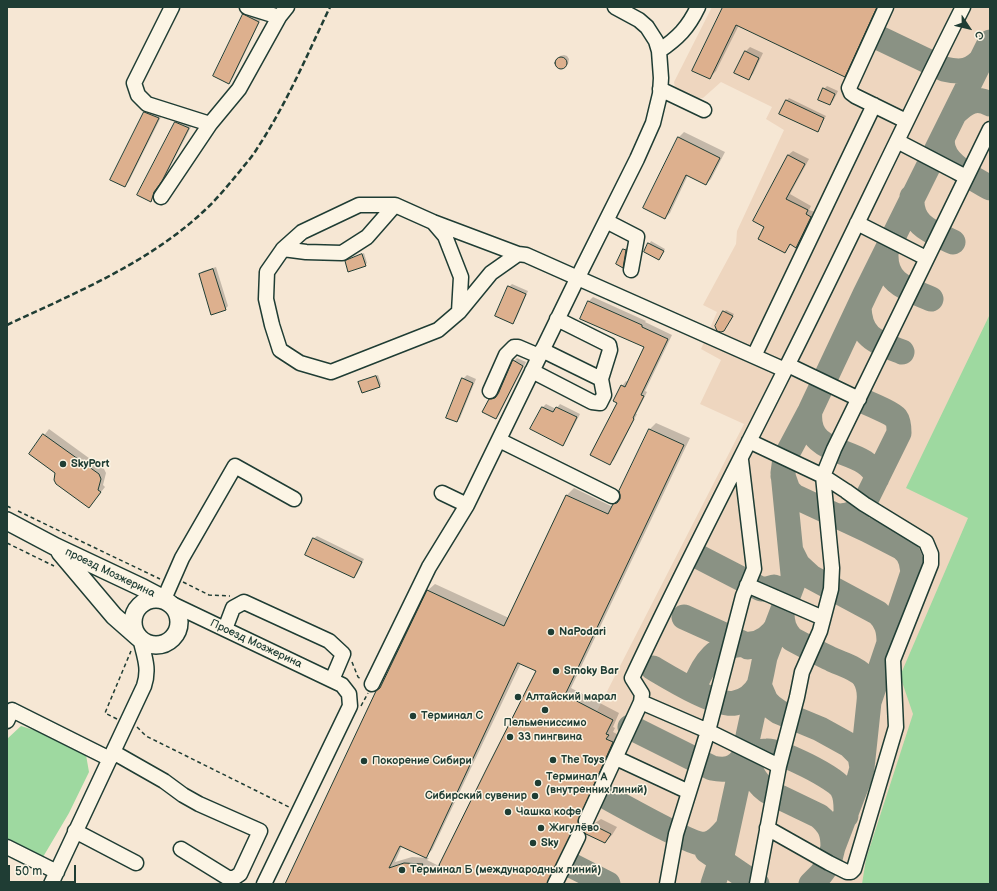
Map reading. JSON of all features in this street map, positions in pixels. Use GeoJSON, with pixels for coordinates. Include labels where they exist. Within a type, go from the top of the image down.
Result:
{"type":"FeatureCollection","features":[{"type":"Feature","properties":{"kind":"main road","name":"проезд Мозжерина"},"geometry":{"type":"LineString","coordinates":[[7,521],[56,547],[167,601]]}},
{"type":"Feature","properties":{"kind":"main road","name":"проезд Мозжерина"},"geometry":{"type":"LineString","coordinates":[[56,547],[114,616],[140,638]]}},
{"type":"Feature","properties":{"kind":"main road","name":"Проезд Мозжерина"},"geometry":{"type":"LineString","coordinates":[[140,638],[135,632],[133,624],[137,609],[142,603],[148,600],[156,598],[167,601]]}},
{"type":"Feature","properties":{"kind":"main road"},"geometry":{"type":"LineString","coordinates":[[140,638],[153,645],[168,642],[174,637],[180,623],[179,615],[176,609],[167,601]]}},
{"type":"Feature","properties":{"kind":"street"},"geometry":{"type":"LineString","coordinates":[[172,7],[134,83],[138,95],[147,104],[210,124]]}},
{"type":"Feature","properties":{"kind":"street"},"geometry":{"type":"LineString","coordinates":[[161,196],[210,124],[239,89],[283,12],[247,7]]}},
{"type":"Feature","properties":{"kind":"street"},"geometry":{"type":"LineString","coordinates":[[372,684],[429,567],[467,505],[646,140],[657,109],[660,89],[659,51],[656,41],[647,27],[639,20],[615,7]]}},
{"type":"Feature","properties":{"kind":"street"},"geometry":{"type":"LineString","coordinates":[[659,51],[681,35],[698,7]]}},
{"type":"Feature","properties":{"kind":"street"},"geometry":{"type":"LineString","coordinates":[[886,7],[849,88],[851,93],[906,121]]}},
{"type":"Feature","properties":{"kind":"street"},"geometry":{"type":"LineString","coordinates":[[586,821],[641,702],[642,694],[632,678],[688,562],[741,460],[963,7]]}},
{"type":"Feature","properties":{"kind":"street"},"geometry":{"type":"LineString","coordinates":[[660,89],[704,110]]}},
{"type":"Feature","properties":{"kind":"street"},"geometry":{"type":"LineString","coordinates":[[754,356],[874,105]]}},
{"type":"Feature","properties":{"kind":"street"},"geometry":{"type":"LineString","coordinates":[[757,884],[779,766],[802,672],[820,631],[831,589],[832,568],[822,476],[926,258],[990,129]]}},
{"type":"Feature","properties":{"kind":"street"},"geometry":{"type":"LineString","coordinates":[[897,141],[966,177]]}},
{"type":"Feature","properties":{"kind":"street"},"geometry":{"type":"LineString","coordinates":[[518,254],[491,273],[459,312],[438,330],[331,372],[300,364],[280,350],[266,299],[267,272],[283,249],[302,232],[359,206],[395,205],[433,222],[518,254],[526,255],[578,277],[664,321],[786,368],[859,399]]}},
{"type":"Feature","properties":{"kind":"street"},"geometry":{"type":"LineString","coordinates":[[283,249],[342,254],[367,237],[395,205]]}},
{"type":"Feature","properties":{"kind":"street"},"geometry":{"type":"LineString","coordinates":[[606,221],[637,237],[632,270]]}},
{"type":"Feature","properties":{"kind":"street"},"geometry":{"type":"LineString","coordinates":[[433,222],[445,236],[461,277],[459,312]]}},
{"type":"Feature","properties":{"kind":"street"},"geometry":{"type":"LineString","coordinates":[[857,223],[926,258]]}},
{"type":"Feature","properties":{"kind":"street"},"geometry":{"type":"LineString","coordinates":[[532,371],[596,404],[600,403],[604,395],[601,379],[610,350],[609,345],[557,319]]}},
{"type":"Feature","properties":{"kind":"street"},"geometry":{"type":"LineString","coordinates":[[490,391],[506,356],[510,349],[514,347],[541,353],[601,379]]}},
{"type":"Feature","properties":{"kind":"street"},"geometry":{"type":"LineString","coordinates":[[498,440],[612,496]]}},
{"type":"Feature","properties":{"kind":"street"},"geometry":{"type":"LineString","coordinates":[[749,441],[822,476],[926,542],[931,554],[931,564],[893,660],[896,727],[854,869],[851,872],[848,872],[767,828]]}},
{"type":"Feature","properties":{"kind":"street"},"geometry":{"type":"LineString","coordinates":[[667,884],[676,834],[708,731],[729,646],[747,585],[754,567],[741,460]]}},
{"type":"Feature","properties":{"kind":"street"},"geometry":{"type":"LineString","coordinates":[[167,601],[182,558],[235,466],[294,499]]}},
{"type":"Feature","properties":{"kind":"street"},"geometry":{"type":"LineString","coordinates":[[442,493],[467,505]]}},
{"type":"Feature","properties":{"kind":"street"},"geometry":{"type":"LineString","coordinates":[[747,585],[823,618]]}},
{"type":"Feature","properties":{"kind":"street","name":"Проезд Мозжерина"},"geometry":{"type":"LineString","coordinates":[[167,601],[337,682]]}},
{"type":"Feature","properties":{"kind":"street"},"geometry":{"type":"LineString","coordinates":[[225,629],[233,608],[244,602],[329,641],[343,654],[337,682],[349,694],[350,706],[264,884]]}},
{"type":"Feature","properties":{"kind":"street"},"geometry":{"type":"LineString","coordinates":[[7,848],[54,878],[148,675],[140,638]]}},
{"type":"Feature","properties":{"kind":"street"},"geometry":{"type":"LineString","coordinates":[[641,702],[708,731],[779,766]]}},
{"type":"Feature","properties":{"kind":"street"},"geometry":{"type":"LineString","coordinates":[[7,721],[12,710],[112,755],[164,781],[183,795],[199,804],[260,831],[240,874],[234,878],[228,878],[180,849]]}},
{"type":"Feature","properties":{"kind":"street"},"geometry":{"type":"LineString","coordinates":[[616,758],[689,792]]}},
{"type":"Feature","properties":{"kind":"street"},"geometry":{"type":"LineString","coordinates":[[75,831],[136,863]]}},
{"type":"Feature","properties":{"kind":"street"},"geometry":{"type":"LineString","coordinates":[[555,884],[578,837]]}},
{"type":"Feature","properties":{"kind":"path"},"geometry":{"type":"LineString","coordinates":[[7,506],[89,544],[159,579],[174,578],[208,595],[230,596]]}},
{"type":"Feature","properties":{"kind":"path"},"geometry":{"type":"LineString","coordinates":[[350,656],[358,677],[372,684]]}},
{"type":"Feature","properties":{"kind":"shaded area"},"geometry":{"type":"Polygon","coordinates":[[[712,7],[990,7],[990,884],[384,884],[415,864],[435,873],[532,679],[597,711],[744,424],[700,404],[721,360],[701,349],[717,312],[703,305],[736,244],[737,231],[784,130],[766,119],[772,107],[721,82],[703,98],[696,98],[675,88],[674,82],[712,7]]]}},
{"type":"Feature","properties":{"kind":"green space"},"geometry":{"type":"Polygon","coordinates":[[[990,314],[990,884],[862,884],[866,859],[913,714],[900,676],[968,518],[906,488],[990,314]]]}},
{"type":"Feature","properties":{"kind":"green space"},"geometry":{"type":"Polygon","coordinates":[[[21,726],[56,737],[86,755],[89,772],[69,813],[43,857],[19,850],[7,843],[7,739],[21,726]]]}},
{"type":"Feature","properties":{"kind":"building"},"geometry":{"type":"Polygon","coordinates":[[[723,7],[877,7],[845,77],[736,25],[710,79],[692,71],[723,7]]]}},
{"type":"Feature","properties":{"kind":"building"},"geometry":{"type":"Polygon","coordinates":[[[243,14],[259,22],[229,84],[213,76],[243,14]]]}},
{"type":"Feature","properties":{"kind":"building"},"geometry":{"type":"Polygon","coordinates":[[[745,51],[759,58],[749,80],[734,73],[745,51]]]}},
{"type":"Feature","properties":{"kind":"building"},"geometry":{"type":"Polygon","coordinates":[[[563,57],[566,58],[566,68],[559,69],[556,68],[555,61],[556,58],[563,57]]]}},
{"type":"Feature","properties":{"kind":"building"},"geometry":{"type":"Polygon","coordinates":[[[823,88],[835,94],[830,105],[818,100],[823,88]]]}},
{"type":"Feature","properties":{"kind":"building"},"geometry":{"type":"Polygon","coordinates":[[[786,100],[824,118],[818,132],[779,114],[786,100]]]}},
{"type":"Feature","properties":{"kind":"building"},"geometry":{"type":"Polygon","coordinates":[[[144,112],[159,118],[125,187],[110,180],[144,112]]]}},
{"type":"Feature","properties":{"kind":"building"},"geometry":{"type":"Polygon","coordinates":[[[175,122],[189,128],[162,181],[154,192],[151,202],[137,195],[175,122]]]}},
{"type":"Feature","properties":{"kind":"building"},"geometry":{"type":"Polygon","coordinates":[[[678,137],[720,158],[706,185],[686,175],[665,219],[643,208],[678,137]]]}},
{"type":"Feature","properties":{"kind":"building"},"geometry":{"type":"Polygon","coordinates":[[[788,155],[805,164],[786,199],[808,210],[806,214],[811,217],[796,248],[790,244],[785,253],[758,239],[764,227],[753,221],[788,155]]]}},
{"type":"Feature","properties":{"kind":"building"},"geometry":{"type":"Polygon","coordinates":[[[648,243],[664,251],[659,260],[644,252],[648,243]]]}},
{"type":"Feature","properties":{"kind":"building"},"geometry":{"type":"Polygon","coordinates":[[[623,249],[626,250],[623,268],[616,264],[623,249]]]}},
{"type":"Feature","properties":{"kind":"building"},"geometry":{"type":"Polygon","coordinates":[[[362,254],[366,266],[348,272],[345,261],[362,254]]]}},
{"type":"Feature","properties":{"kind":"building"},"geometry":{"type":"Polygon","coordinates":[[[213,269],[226,310],[211,315],[199,274],[213,269]]]}},
{"type":"Feature","properties":{"kind":"building"},"geometry":{"type":"Polygon","coordinates":[[[508,286],[526,294],[513,324],[495,316],[508,286]]]}},
{"type":"Feature","properties":{"kind":"building"},"geometry":{"type":"Polygon","coordinates":[[[588,301],[642,325],[642,327],[668,339],[641,395],[644,396],[633,418],[634,419],[610,465],[590,455],[617,403],[613,401],[621,385],[625,387],[644,347],[580,319],[588,301]]]}},
{"type":"Feature","properties":{"kind":"building"},"geometry":{"type":"Polygon","coordinates":[[[723,311],[733,316],[724,331],[721,332],[717,331],[715,326],[723,311]]]}},
{"type":"Feature","properties":{"kind":"building"},"geometry":{"type":"Polygon","coordinates":[[[513,360],[523,366],[496,419],[482,412],[489,399],[495,398],[498,394],[513,360]]]}},
{"type":"Feature","properties":{"kind":"building"},"geometry":{"type":"Polygon","coordinates":[[[376,376],[380,387],[362,393],[358,382],[376,376]]]}},
{"type":"Feature","properties":{"kind":"building"},"geometry":{"type":"Polygon","coordinates":[[[462,378],[473,383],[457,422],[446,418],[462,378]]]}},
{"type":"Feature","properties":{"kind":"building"},"geometry":{"type":"Polygon","coordinates":[[[542,407],[553,412],[556,407],[577,417],[563,446],[530,429],[542,407]]]}},
{"type":"Feature","properties":{"kind":"building"},"geometry":{"type":"Polygon","coordinates":[[[649,429],[684,445],[565,695],[613,720],[606,734],[609,735],[606,739],[613,742],[578,821],[579,826],[583,829],[587,829],[593,825],[611,834],[605,843],[586,834],[581,829],[573,830],[547,884],[285,884],[376,691],[380,688],[427,590],[504,626],[566,495],[608,514],[613,504],[617,503],[620,499],[619,491],[649,429]],[[518,663],[426,858],[400,846],[389,868],[404,863],[423,864],[421,867],[435,874],[536,671],[518,663]]]}},
{"type":"Feature","properties":{"kind":"building","name":"SkyPort"},"geometry":{"type":"Polygon","coordinates":[[[43,434],[99,474],[101,479],[98,490],[101,492],[89,508],[56,484],[54,480],[55,473],[29,454],[43,434]]]}},
{"type":"Feature","properties":{"kind":"building"},"geometry":{"type":"Polygon","coordinates":[[[313,538],[362,562],[354,578],[305,555],[313,538]]]}},
{"type":"Feature","properties":{"kind":"taxiway"},"geometry":{"type":"LineString","coordinates":[[873,35],[944,69],[956,71],[970,69],[979,63],[983,58]]}},
{"type":"Feature","properties":{"kind":"taxiway"},"geometry":{"type":"LineString","coordinates":[[713,884],[721,860],[765,657],[793,583],[783,473],[785,458],[810,411],[865,294],[990,42]]}},
{"type":"Feature","properties":{"kind":"taxiway"},"geometry":{"type":"LineString","coordinates":[[955,113],[963,106],[971,102],[980,101],[990,104]]}},
{"type":"Feature","properties":{"kind":"taxiway"},"geometry":{"type":"LineString","coordinates":[[943,137],[945,154],[951,161],[966,174],[990,188]]}},
{"type":"Feature","properties":{"kind":"taxiway"},"geometry":{"type":"LineString","coordinates":[[912,197],[912,207],[915,215],[924,227],[953,242]]}},
{"type":"Feature","properties":{"kind":"taxiway"},"geometry":{"type":"LineString","coordinates":[[886,254],[889,272],[894,279],[906,288],[931,299]]}},
{"type":"Feature","properties":{"kind":"taxiway"},"geometry":{"type":"LineString","coordinates":[[859,307],[862,326],[866,332],[877,342],[902,352]]}},
{"type":"Feature","properties":{"kind":"taxiway"},"geometry":{"type":"LineString","coordinates":[[841,516],[854,513],[864,504],[899,433],[898,421],[896,418],[884,410],[859,399]]}},
{"type":"Feature","properties":{"kind":"taxiway"},"geometry":{"type":"LineString","coordinates":[[810,411],[811,427],[817,438],[826,445],[861,460],[871,468],[877,478]]}},
{"type":"Feature","properties":{"kind":"taxiway"},"geometry":{"type":"LineString","coordinates":[[783,476],[788,490],[794,496],[902,548],[908,554],[913,572],[869,702],[862,768],[859,779],[833,847],[829,863],[811,884]]}},
{"type":"Feature","properties":{"kind":"taxiway"},"geometry":{"type":"LineString","coordinates":[[791,551],[798,565],[811,577],[878,613],[887,626],[889,643]]}},
{"type":"Feature","properties":{"kind":"taxiway"},"geometry":{"type":"LineString","coordinates":[[699,557],[761,589],[774,587]]}},
{"type":"Feature","properties":{"kind":"taxiway"},"geometry":{"type":"LineString","coordinates":[[782,612],[784,627],[792,639],[853,669],[864,677],[868,686],[869,702]]}},
{"type":"Feature","properties":{"kind":"taxiway"},"geometry":{"type":"LineString","coordinates":[[684,617],[744,644],[755,644],[764,640],[778,625]]}},
{"type":"Feature","properties":{"kind":"taxiway"},"geometry":{"type":"LineString","coordinates":[[693,689],[706,664],[717,652],[724,648],[744,644],[748,647]]}},
{"type":"Feature","properties":{"kind":"taxiway"},"geometry":{"type":"LineString","coordinates":[[653,668],[694,691],[717,701],[727,703],[735,703],[746,699],[759,685]]}},
{"type":"Feature","properties":{"kind":"taxiway"},"geometry":{"type":"LineString","coordinates":[[759,685],[766,701],[779,712],[820,729],[849,745],[860,756],[862,768]]}},
{"type":"Feature","properties":{"kind":"taxiway"},"geometry":{"type":"LineString","coordinates":[[630,727],[712,768],[726,769],[733,767],[743,758]]}},
{"type":"Feature","properties":{"kind":"taxiway"},"geometry":{"type":"LineString","coordinates":[[745,749],[752,773],[762,787],[767,791],[819,816],[830,830],[833,847]]}},
{"type":"Feature","properties":{"kind":"taxiway"},"geometry":{"type":"LineString","coordinates":[[740,772],[744,764],[750,758],[762,751],[774,752],[783,755],[819,772],[838,784],[844,792],[846,816]]}},
{"type":"Feature","properties":{"kind":"taxiway"},"geometry":{"type":"LineString","coordinates":[[599,793],[672,832],[699,843],[707,844],[713,841],[728,827]]}},
{"type":"Feature","properties":{"kind":"taxiway"},"geometry":{"type":"LineString","coordinates":[[707,851],[757,884]]}},
{"type":"Feature","properties":{"kind":"taxiway"},"geometry":{"type":"LineString","coordinates":[[565,862],[608,884]]}},
{"type":"Feature","properties":{"kind":"railway"},"geometry":{"type":"LineString","coordinates":[[7,325],[85,289],[136,261],[183,229],[210,205],[228,186],[256,150],[278,113],[330,7]]}},
{"type":"Feature","properties":{"kind":"place","name":"SkyPort"},"geometry":{"type":"Point","coordinates":[63,464]}},
{"type":"Feature","properties":{"kind":"place","name":"NaPodari"},"geometry":{"type":"Point","coordinates":[551,632]}},
{"type":"Feature","properties":{"kind":"place","name":"Smoky Bar"},"geometry":{"type":"Point","coordinates":[556,671]}},
{"type":"Feature","properties":{"kind":"place","name":"Алтайский марал"},"geometry":{"type":"Point","coordinates":[518,697]}},
{"type":"Feature","properties":{"kind":"place","name":"Пельмениссимо"},"geometry":{"type":"Point","coordinates":[545,710]}},
{"type":"Feature","properties":{"kind":"place","name":"Терминал С"},"geometry":{"type":"Point","coordinates":[413,716]}},
{"type":"Feature","properties":{"kind":"place","name":"33 пингвина"},"geometry":{"type":"Point","coordinates":[510,737]}},
{"type":"Feature","properties":{"kind":"place","name":"The Toys"},"geometry":{"type":"Point","coordinates":[553,760]}},
{"type":"Feature","properties":{"kind":"place","name":"Покорение Сибири"},"geometry":{"type":"Point","coordinates":[364,761]}},
{"type":"Feature","properties":{"kind":"place","name":"Терминал А (внутренних линий)"},"geometry":{"type":"Point","coordinates":[538,783]}},
{"type":"Feature","properties":{"kind":"place","name":"Сибирский сувенир"},"geometry":{"type":"Point","coordinates":[535,796]}},
{"type":"Feature","properties":{"kind":"place","name":"Чашка кофе"},"geometry":{"type":"Point","coordinates":[508,812]}},
{"type":"Feature","properties":{"kind":"place","name":"Жигулёво"},"geometry":{"type":"Point","coordinates":[541,828]}},
{"type":"Feature","properties":{"kind":"place","name":"Sky"},"geometry":{"type":"Point","coordinates":[533,843]}},
{"type":"Feature","properties":{"kind":"place","name":"Терминал Б (международных линий)"},"geometry":{"type":"Point","coordinates":[402,870]}}]}
